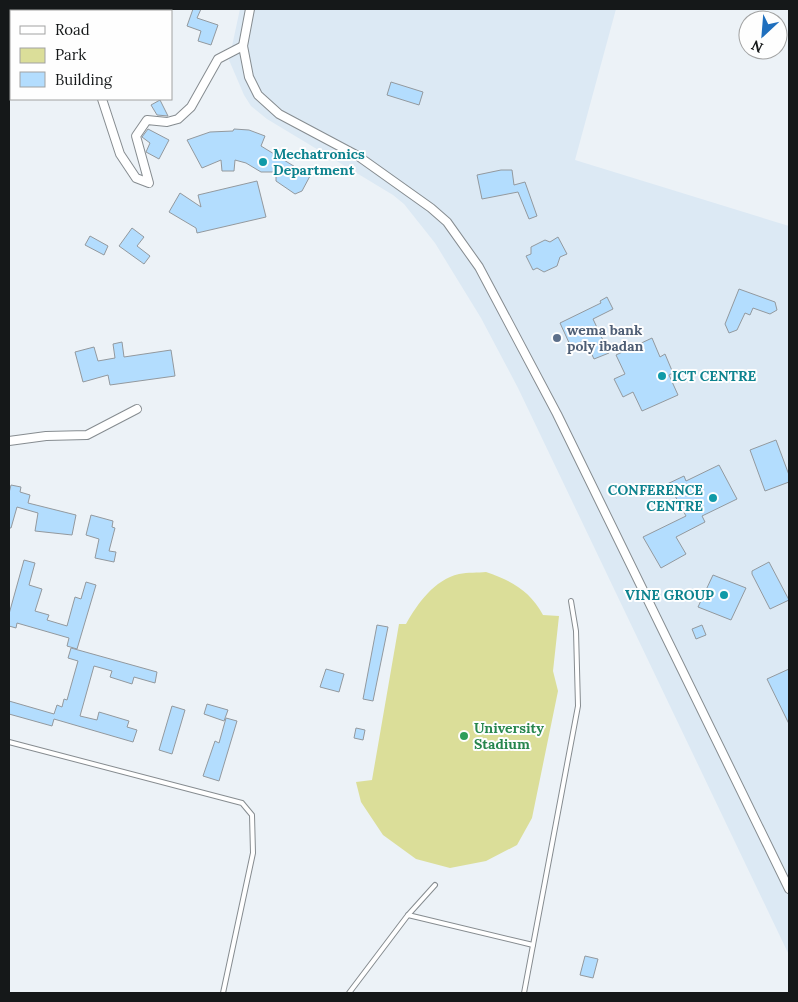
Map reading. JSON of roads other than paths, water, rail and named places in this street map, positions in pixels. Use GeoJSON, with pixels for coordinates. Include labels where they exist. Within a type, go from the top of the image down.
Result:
{"type":"FeatureCollection","features":[{"type":"Feature","properties":{"kind":"street"},"geometry":{"type":"LineString","coordinates":[[250,9],[243,46],[249,77],[258,96],[279,114],[358,156],[431,208],[447,222],[479,267],[557,414],[789,889]]}},
{"type":"Feature","properties":{"kind":"street"},"geometry":{"type":"LineString","coordinates":[[102,100],[120,154],[136,178],[149,183],[136,136],[147,120],[167,122],[178,118],[191,106],[218,58],[243,46]]}},
{"type":"Feature","properties":{"kind":"street"},"geometry":{"type":"LineString","coordinates":[[9,441],[46,436],[87,435],[138,409]]}},
{"type":"Feature","properties":{"kind":"lane"},"geometry":{"type":"LineString","coordinates":[[524,993],[578,706],[576,631],[571,601]]}},
{"type":"Feature","properties":{"kind":"lane"},"geometry":{"type":"LineString","coordinates":[[9,742],[242,804],[252,815],[253,853],[223,993]]}},
{"type":"Feature","properties":{"kind":"lane"},"geometry":{"type":"LineString","coordinates":[[349,993],[408,915],[435,885]]}},
{"type":"Feature","properties":{"kind":"lane"},"geometry":{"type":"LineString","coordinates":[[408,915],[533,945]]}},
{"type":"Feature","properties":{"kind":"place","name":"Mechatronics Department"},"geometry":{"type":"Point","coordinates":[263,162]}},
{"type":"Feature","properties":{"kind":"place","name":"wema bank poly ibadan"},"geometry":{"type":"Point","coordinates":[557,338]}},
{"type":"Feature","properties":{"kind":"place","name":"ICT CENTRE"},"geometry":{"type":"Point","coordinates":[662,376]}},
{"type":"Feature","properties":{"kind":"place","name":"CONFERENCE CENTRE"},"geometry":{"type":"Point","coordinates":[713,498]}},
{"type":"Feature","properties":{"kind":"place","name":"VINE GROUP"},"geometry":{"type":"Point","coordinates":[724,595]}},
{"type":"Feature","properties":{"kind":"place","name":"University Stadium"},"geometry":{"type":"Point","coordinates":[464,736]}}]}
